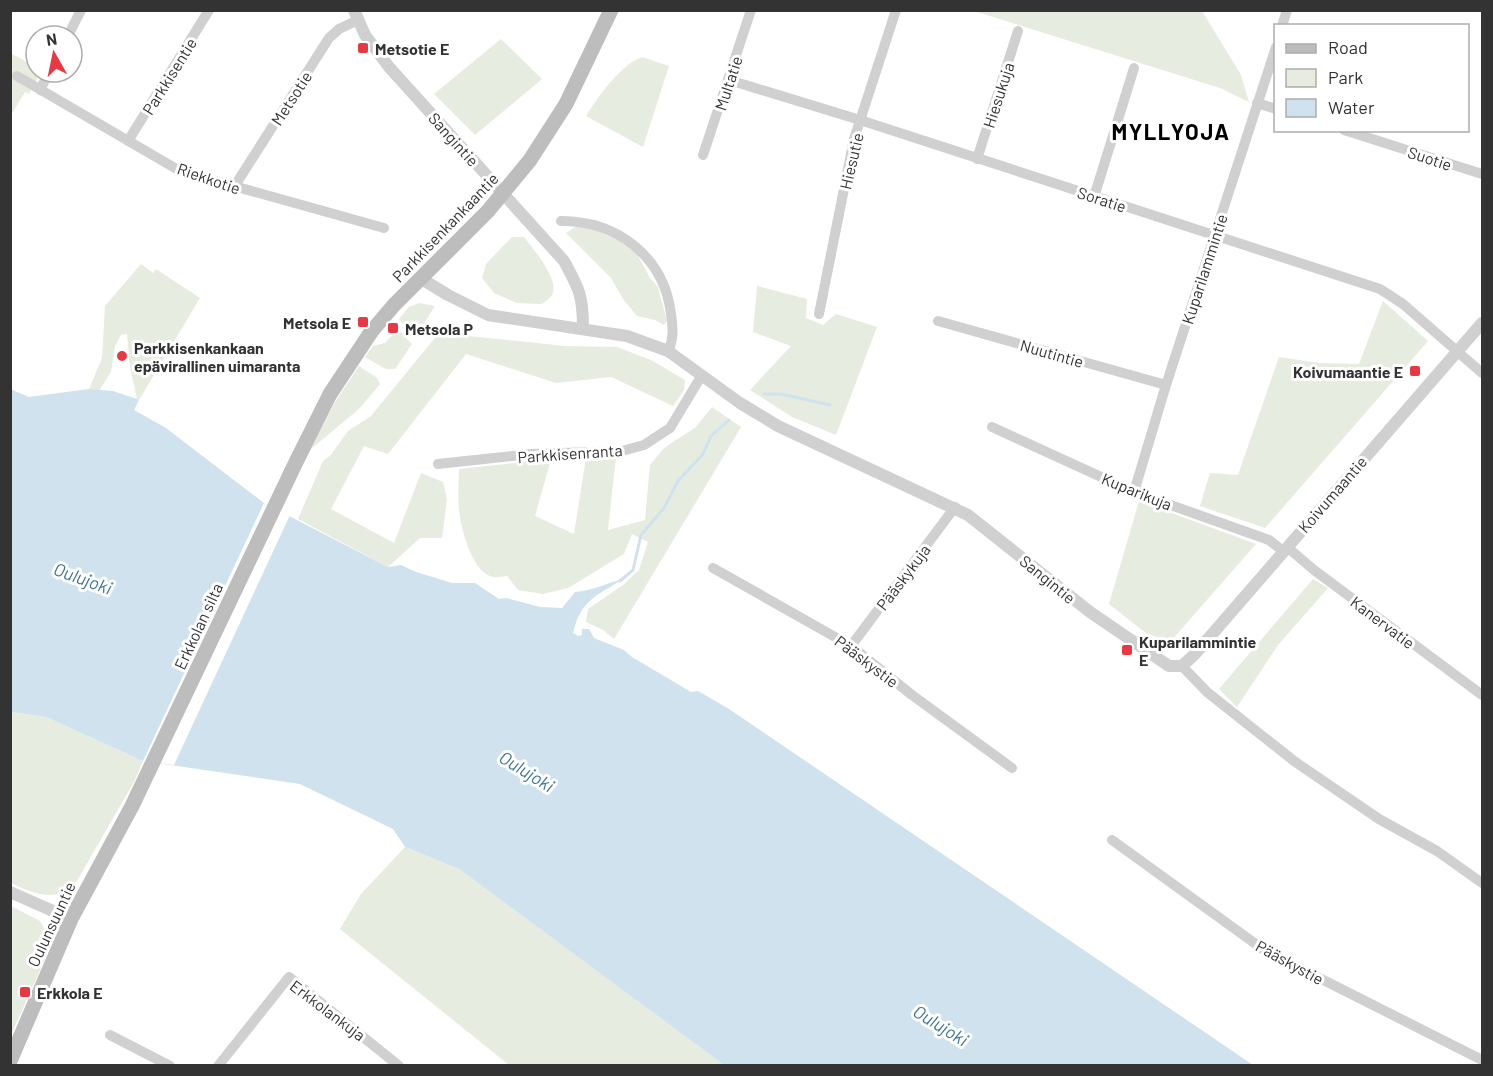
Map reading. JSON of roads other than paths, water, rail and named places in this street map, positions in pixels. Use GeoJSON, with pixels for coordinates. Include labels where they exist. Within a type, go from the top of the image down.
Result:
{"type":"FeatureCollection","features":[{"type":"Feature","properties":{"kind":"main road","name":"Parkkisenkankaantie"},"geometry":{"type":"LineString","coordinates":[[296,462],[330,394],[365,341],[394,305],[488,212],[530,160],[566,104],[611,10]]}},
{"type":"Feature","properties":{"kind":"main road","name":"Erkkolan silta"},"geometry":{"type":"LineString","coordinates":[[132,806],[296,462]]}},
{"type":"Feature","properties":{"kind":"main road","name":"Oulunsuuntie"},"geometry":{"type":"LineString","coordinates":[[10,1061],[70,919],[132,806]]}},
{"type":"Feature","properties":{"kind":"street"},"geometry":{"type":"LineString","coordinates":[[74,24],[81,10]]}},
{"type":"Feature","properties":{"kind":"street","name":"Parkkisentie"},"geometry":{"type":"LineString","coordinates":[[128,141],[209,10]]}},
{"type":"Feature","properties":{"kind":"street","name":"Multatie"},"geometry":{"type":"LineString","coordinates":[[703,154],[751,10]]}},
{"type":"Feature","properties":{"kind":"street","name":"Hiesutie"},"geometry":{"type":"LineString","coordinates":[[819,314],[854,139],[896,10]]}},
{"type":"Feature","properties":{"kind":"street","name":"Sangintie"},"geometry":{"type":"LineString","coordinates":[[356,15],[370,43],[389,67],[564,261],[580,290],[583,328]]}},
{"type":"Feature","properties":{"kind":"street","name":"Metsotie"},"geometry":{"type":"LineString","coordinates":[[234,187],[329,38],[356,15]]}},
{"type":"Feature","properties":{"kind":"street","name":"Hiesukuja"},"geometry":{"type":"LineString","coordinates":[[977,159],[1018,31]]}},
{"type":"Feature","properties":{"kind":"street","name":"Kuparilammintie"},"geometry":{"type":"LineString","coordinates":[[1134,492],[1166,385],[1274,50]]}},
{"type":"Feature","properties":{"kind":"street"},"geometry":{"type":"LineString","coordinates":[[1094,197],[1134,68]]}},
{"type":"Feature","properties":{"kind":"street","name":"Riekkotie"},"geometry":{"type":"LineString","coordinates":[[17,76],[180,171],[384,228]]}},
{"type":"Feature","properties":{"kind":"street","name":"Soratie"},"geometry":{"type":"LineString","coordinates":[[729,80],[860,120],[1214,237],[1380,289],[1403,304],[1482,373]]}},
{"type":"Feature","properties":{"kind":"street"},"geometry":{"type":"LineString","coordinates":[[40,90],[43,84]]}},
{"type":"Feature","properties":{"kind":"street"},"geometry":{"type":"LineString","coordinates":[[1257,103],[1274,109]]}},
{"type":"Feature","properties":{"kind":"street","name":"Suotie"},"geometry":{"type":"LineString","coordinates":[[1350,132],[1482,174]]}},
{"type":"Feature","properties":{"kind":"street"},"geometry":{"type":"LineString","coordinates":[[561,220],[581,221],[613,231],[646,256],[658,274],[670,302],[673,329],[672,344],[668,351]]}},
{"type":"Feature","properties":{"kind":"street","name":"Sangintie"},"geometry":{"type":"LineString","coordinates":[[420,279],[488,315],[627,336],[668,351],[740,403],[778,426],[955,507],[988,530],[1090,612],[1156,659],[1169,666],[1182,666],[1207,692],[1294,761],[1379,819],[1437,851],[1482,883]]}},
{"type":"Feature","properties":{"kind":"street","name":"Nuutintie"},"geometry":{"type":"LineString","coordinates":[[938,321],[1166,385]]}},
{"type":"Feature","properties":{"kind":"street","name":"Koivumaantie"},"geometry":{"type":"LineString","coordinates":[[1182,666],[1194,655],[1482,322]]}},
{"type":"Feature","properties":{"kind":"street","name":"Parkkisenranta"},"geometry":{"type":"LineString","coordinates":[[438,464],[531,454],[622,451],[644,445],[670,428],[702,375]]}},
{"type":"Feature","properties":{"kind":"street","name":"Kuparikuja"},"geometry":{"type":"LineString","coordinates":[[992,427],[1134,492],[1269,540],[1285,549]]}},
{"type":"Feature","properties":{"kind":"street","name":"Pääskykuja"},"geometry":{"type":"LineString","coordinates":[[851,646],[955,507]]}},
{"type":"Feature","properties":{"kind":"street","name":"Kanervatie"},"geometry":{"type":"LineString","coordinates":[[1285,549],[1482,695]]}},
{"type":"Feature","properties":{"kind":"street","name":"Pääskystie"},"geometry":{"type":"LineString","coordinates":[[713,568],[851,646],[912,695],[1012,768]]}},
{"type":"Feature","properties":{"kind":"street","name":"Pääskystie"},"geometry":{"type":"LineString","coordinates":[[1112,840],[1264,950],[1482,1060]]}},
{"type":"Feature","properties":{"kind":"street"},"geometry":{"type":"LineString","coordinates":[[10,892],[70,919]]}},
{"type":"Feature","properties":{"kind":"street","name":"Erkkolankuja"},"geometry":{"type":"LineString","coordinates":[[218,1065],[289,977],[399,1065]]}},
{"type":"Feature","properties":{"kind":"street"},"geometry":{"type":"LineString","coordinates":[[110,1035],[170,1065]]}},
{"type":"Feature","properties":{"kind":"water","name":"Oulujoki"},"geometry":{"type":"Polygon","coordinates":[[[10,389],[29,397],[89,389],[113,391],[137,399],[139,400],[134,410],[166,428],[264,503],[388,567],[401,565],[452,583],[475,583],[499,599],[506,598],[540,607],[562,608],[575,592],[593,589],[623,579],[585,605],[573,633],[578,636],[582,635],[582,629],[589,629],[594,638],[624,650],[691,692],[698,691],[729,709],[1253,1065],[724,1065],[459,869],[405,847],[393,829],[300,784],[143,761],[46,717],[11,712],[10,389]]]}},
{"type":"Feature","properties":{"kind":"waterway"},"geometry":{"type":"LineString","coordinates":[[764,394],[781,394],[830,405]]}},
{"type":"Feature","properties":{"kind":"waterway"},"geometry":{"type":"LineString","coordinates":[[620,581],[633,570],[641,535],[664,508],[678,481],[703,454],[711,436],[729,420]]}},
{"type":"Feature","properties":{"kind":"place","name":"Metsotie E"},"geometry":{"type":"Point","coordinates":[363,48]}},
{"type":"Feature","properties":{"kind":"place","name":"Metsola E"},"geometry":{"type":"Point","coordinates":[363,322]}},
{"type":"Feature","properties":{"kind":"place","name":"Metsola P"},"geometry":{"type":"Point","coordinates":[393,328]}},
{"type":"Feature","properties":{"kind":"place","name":"Parkkisenkankaan epävirallinen uimaranta"},"geometry":{"type":"Point","coordinates":[122,356]}},
{"type":"Feature","properties":{"kind":"place","name":"Koivumaantie E"},"geometry":{"type":"Point","coordinates":[1415,371]}},
{"type":"Feature","properties":{"kind":"place","name":"Kuparilammintie E"},"geometry":{"type":"Point","coordinates":[1127,650]}},
{"type":"Feature","properties":{"kind":"place","name":"Erkkola E"},"geometry":{"type":"Point","coordinates":[25,992]}},
{"type":"Feature","properties":{"kind":"district","name":"MYLLYOJA"},"geometry":{"type":"Point","coordinates":[1171,131]}}]}
